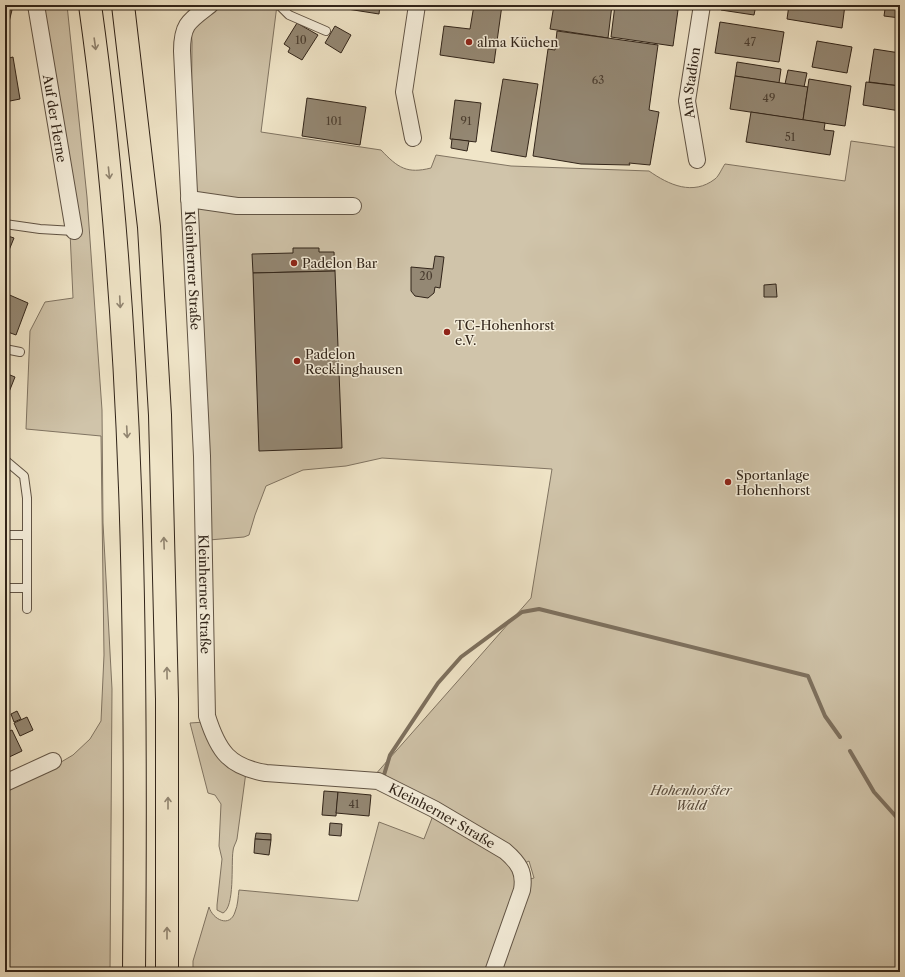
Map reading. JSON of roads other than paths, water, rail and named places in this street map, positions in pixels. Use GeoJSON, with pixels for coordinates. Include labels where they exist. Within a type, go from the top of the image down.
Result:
{"type":"FeatureCollection","features":[{"type":"Feature","properties":{"kind":"highway"},"geometry":{"type":"LineString","coordinates":[[90,5],[101,81],[118,267],[128,448],[135,757],[134,972]]}},
{"type":"Feature","properties":{"kind":"highway"},"geometry":{"type":"LineString","coordinates":[[123,5],[149,227],[160,415],[167,691],[167,972]]}},
{"type":"Feature","properties":{"kind":"street","name":"Auf der Herne"},"geometry":{"type":"LineString","coordinates":[[36,5],[74,232]]}},
{"type":"Feature","properties":{"kind":"street","name":"Kleinherner Straße"},"geometry":{"type":"LineString","coordinates":[[210,5],[187,24],[182,35],[202,456],[207,716],[211,729],[222,751],[239,766],[266,773],[378,781],[434,809],[505,851],[515,860],[522,870],[523,880],[522,890],[493,972]]}},
{"type":"Feature","properties":{"kind":"street"},"geometry":{"type":"LineString","coordinates":[[413,138],[404,92],[417,5]]}},
{"type":"Feature","properties":{"kind":"street","name":"Am Stadion"},"geometry":{"type":"LineString","coordinates":[[697,160],[687,101],[702,5]]}},
{"type":"Feature","properties":{"kind":"street"},"geometry":{"type":"LineString","coordinates":[[189,199],[237,206],[353,206]]}},
{"type":"Feature","properties":{"kind":"street"},"geometry":{"type":"LineString","coordinates":[[5,783],[53,761]]}},
{"type":"Feature","properties":{"kind":"lane"},"geometry":{"type":"LineString","coordinates":[[279,5],[289,15],[326,31]]}},
{"type":"Feature","properties":{"kind":"lane"},"geometry":{"type":"LineString","coordinates":[[5,224],[40,230],[74,232]]}},
{"type":"Feature","properties":{"kind":"lane"},"geometry":{"type":"LineString","coordinates":[[5,349],[20,352]]}},
{"type":"Feature","properties":{"kind":"lane"},"geometry":{"type":"LineString","coordinates":[[5,460],[24,476],[27,498],[27,609]]}},
{"type":"Feature","properties":{"kind":"lane"},"geometry":{"type":"LineString","coordinates":[[5,535],[27,535]]}},
{"type":"Feature","properties":{"kind":"lane"},"geometry":{"type":"LineString","coordinates":[[5,588],[27,588]]}},
{"type":"Feature","properties":{"kind":"waterway"},"geometry":{"type":"LineString","coordinates":[[384,775],[390,755],[438,683],[461,657],[522,612],[539,609],[808,676],[825,716],[840,737]]}},
{"type":"Feature","properties":{"kind":"waterway"},"geometry":{"type":"LineString","coordinates":[[850,751],[874,792],[900,821]]}},
{"type":"Feature","properties":{"kind":"place","name":"alma Küchen"},"geometry":{"type":"Point","coordinates":[469,42]}},
{"type":"Feature","properties":{"kind":"place","name":"Padelon Bar"},"geometry":{"type":"Point","coordinates":[294,263]}},
{"type":"Feature","properties":{"kind":"place","name":"TC-Hohenhorst e.V."},"geometry":{"type":"Point","coordinates":[447,332]}},
{"type":"Feature","properties":{"kind":"place","name":"Padelon Recklinghausen"},"geometry":{"type":"Point","coordinates":[297,361]}},
{"type":"Feature","properties":{"kind":"place","name":"Sportanlage Hohenhorst"},"geometry":{"type":"Point","coordinates":[728,482]}},
{"type":"Feature","properties":{"kind":"park label","name":"Hohenhorster Wald"},"geometry":{"type":"Point","coordinates":[691,798]}}]}
